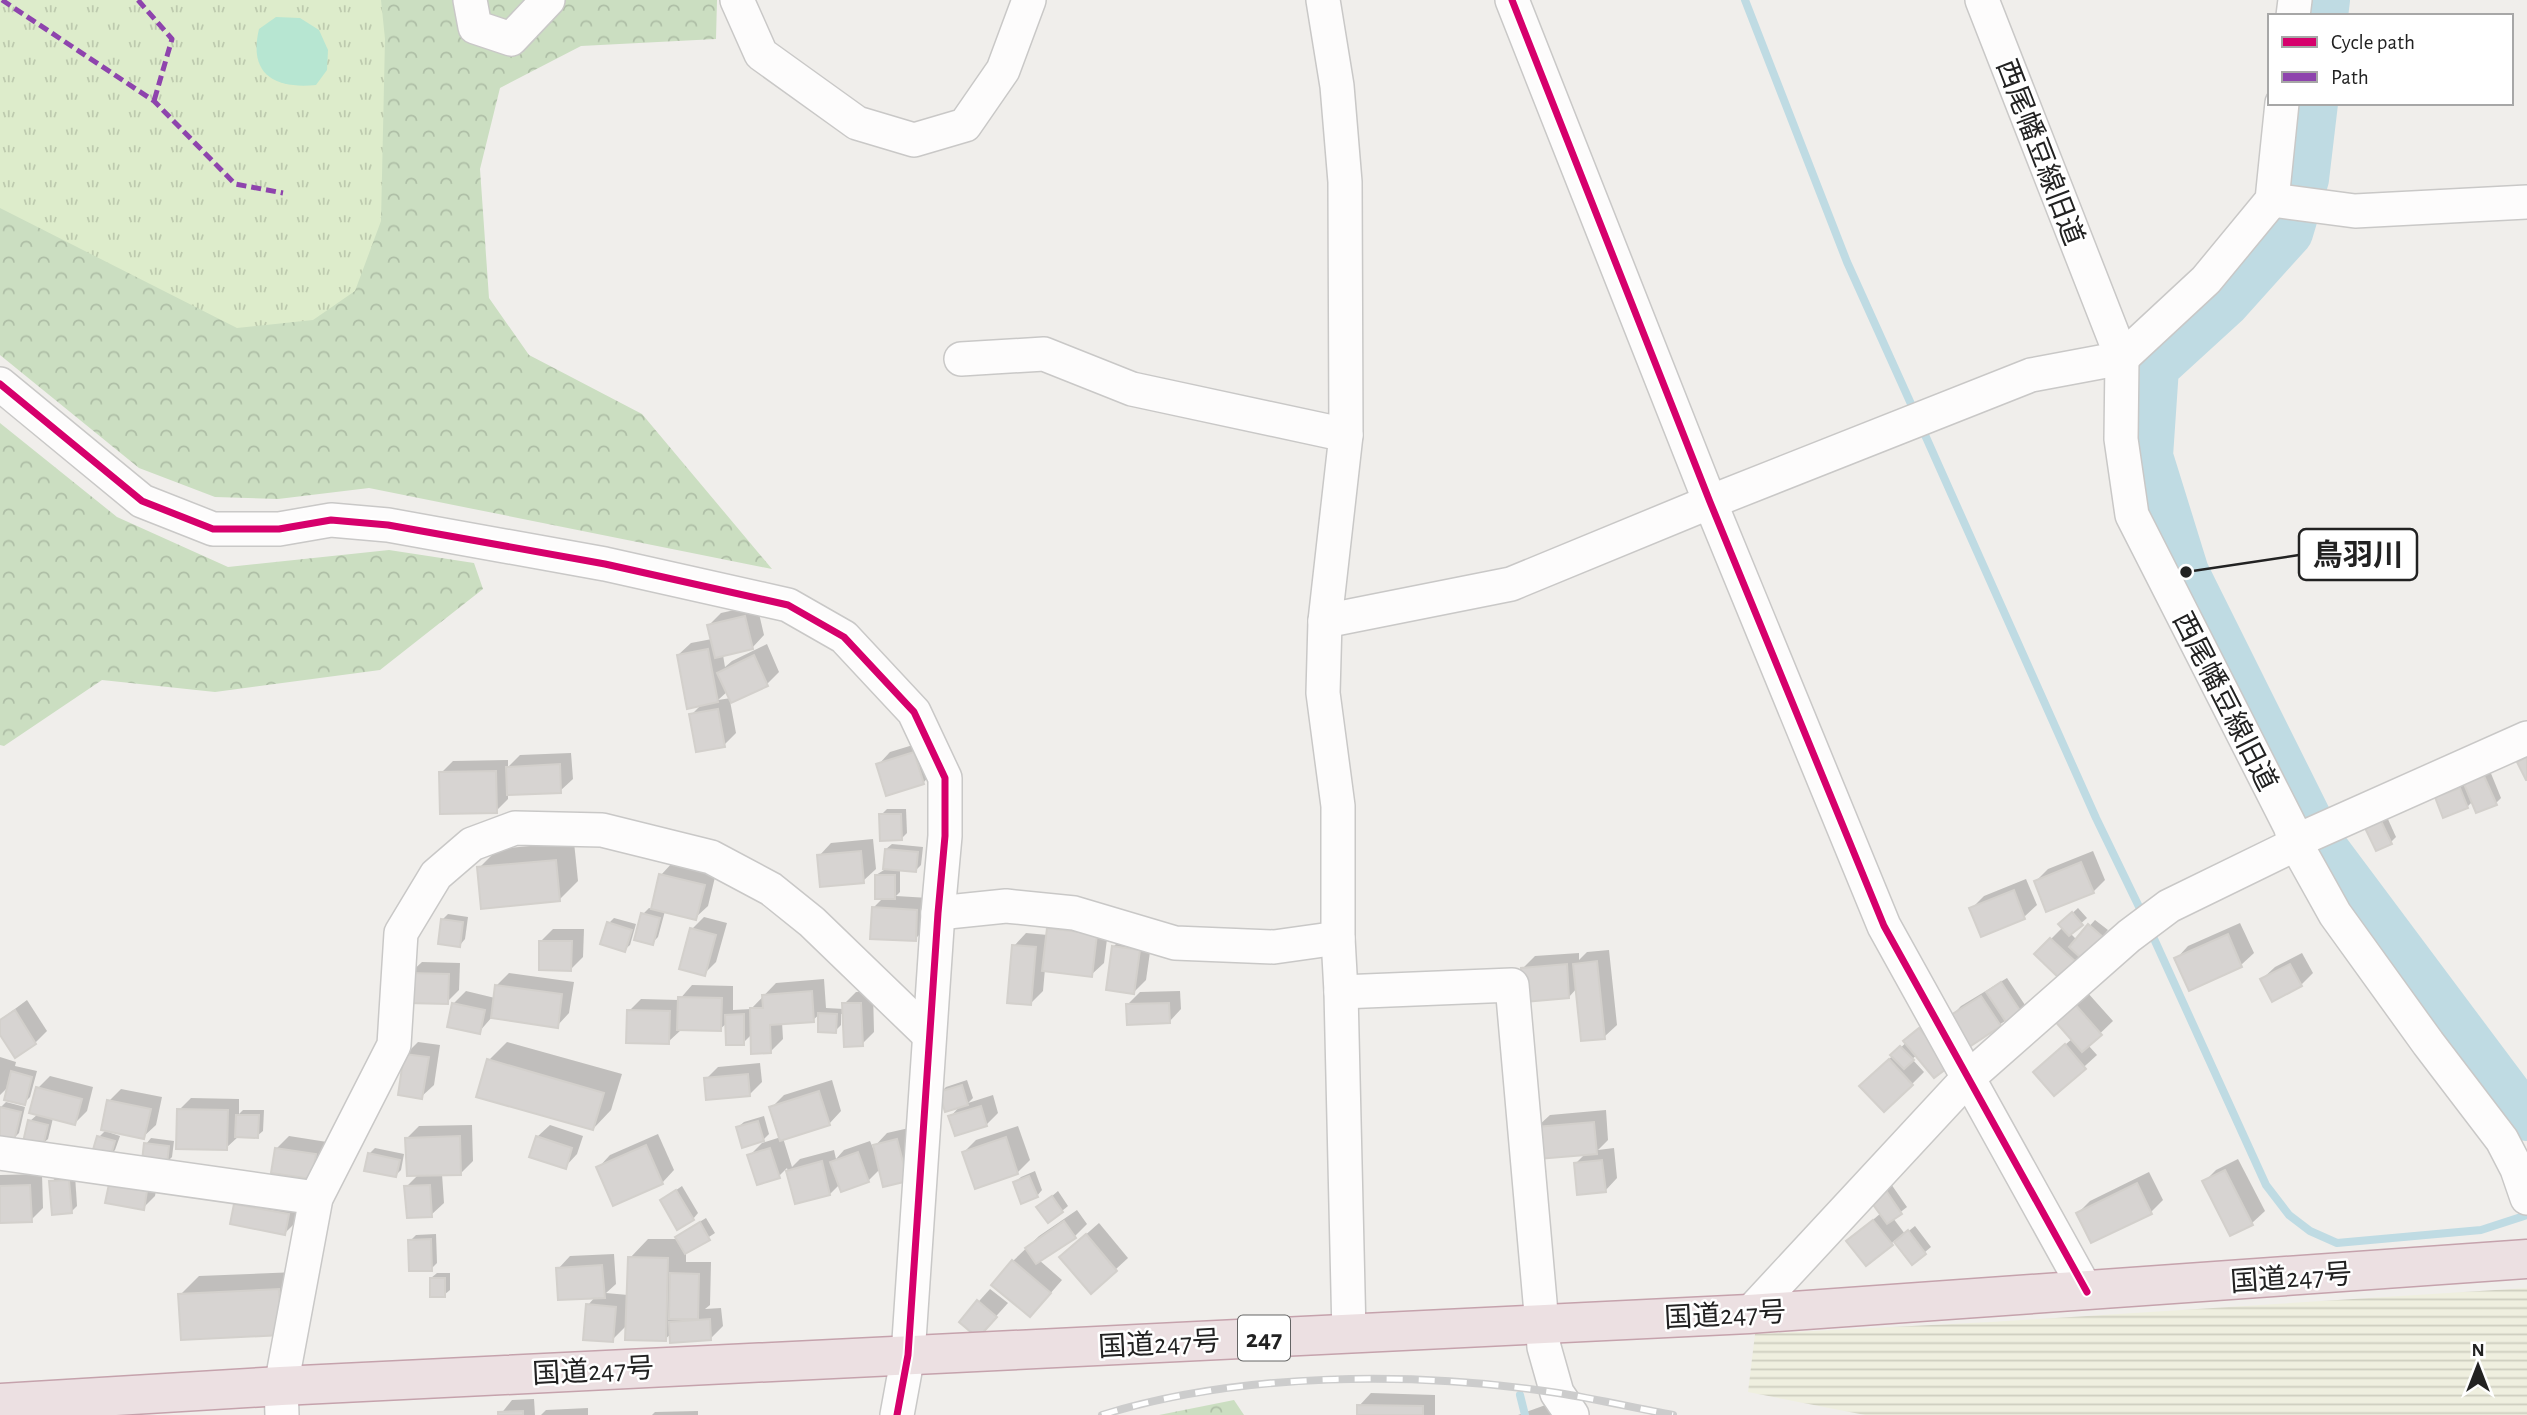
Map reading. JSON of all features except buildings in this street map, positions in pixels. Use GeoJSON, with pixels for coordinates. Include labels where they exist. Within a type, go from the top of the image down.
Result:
{"type":"FeatureCollection","features":[{"type":"Feature","properties":{"kind":"highway","name":"国道247号"},"geometry":{"type":"LineString","coordinates":[[0,1403],[282,1400],[908,1355],[1749,1314],[2527,1259]]}},
{"type":"Feature","properties":{"kind":"street"},"geometry":{"type":"LineString","coordinates":[[470,0],[475,27],[511,40],[548,0]]}},
{"type":"Feature","properties":{"kind":"street"},"geometry":{"type":"LineString","coordinates":[[737,0],[761,54],[857,123],[914,140],[965,125],[1003,70],[1029,0]]}},
{"type":"Feature","properties":{"kind":"street"},"geometry":{"type":"LineString","coordinates":[[1323,0],[1337,86],[1345,182],[1346,435],[1325,621],[1323,694],[1338,806],[1338,938],[1349,1334]]}},
{"type":"Feature","properties":{"kind":"street"},"geometry":{"type":"LineString","coordinates":[[1512,0],[1710,502],[1884,926],[2087,1292]]}},
{"type":"Feature","properties":{"kind":"street","name":"西尾幡豆線旧道"},"geometry":{"type":"LineString","coordinates":[[1982,0],[2122,358],[2121,439],[2132,515],[2290,827],[2309,836],[2335,914],[2428,1044],[2502,1140],[2527,1198]]}},
{"type":"Feature","properties":{"kind":"street"},"geometry":{"type":"LineString","coordinates":[[1325,621],[1511,584],[2031,375],[2122,358],[2206,279],[2273,201],[2282,105]]}},
{"type":"Feature","properties":{"kind":"street"},"geometry":{"type":"LineString","coordinates":[[2273,201],[2356,211],[2527,202]]}},
{"type":"Feature","properties":{"kind":"street"},"geometry":{"type":"LineString","coordinates":[[961,359],[1044,354],[1132,390],[1346,435]]}},
{"type":"Feature","properties":{"kind":"street"},"geometry":{"type":"LineString","coordinates":[[0,384],[142,501],[213,529],[279,529],[331,520],[388,524],[604,564],[788,605],[844,638],[914,712],[945,778],[945,836],[908,1355],[897,1415]]}},
{"type":"Feature","properties":{"kind":"street"},"geometry":{"type":"LineString","coordinates":[[1749,1314],[1968,1078],[2129,936],[2160,912],[2309,836],[2527,738]]}},
{"type":"Feature","properties":{"kind":"street"},"geometry":{"type":"LineString","coordinates":[[282,1400],[316,1198],[394,1045],[401,933],[436,875],[472,844],[515,828],[602,830],[711,858],[771,889],[812,922],[929,1035]]}},
{"type":"Feature","properties":{"kind":"street"},"geometry":{"type":"LineString","coordinates":[[938,913],[1006,905],[1074,913],[1175,943],[1274,947],[1338,938]]}},
{"type":"Feature","properties":{"kind":"street"},"geometry":{"type":"LineString","coordinates":[[1341,992],[1512,985],[1545,1347],[1557,1393],[1572,1415]]}},
{"type":"Feature","properties":{"kind":"street"},"geometry":{"type":"LineString","coordinates":[[0,1153],[316,1198]]}},
{"type":"Feature","properties":{"kind":"green space"},"geometry":{"type":"Polygon","coordinates":[[[0,0],[405,0],[374,309],[237,348],[0,237],[0,0]]]}},
{"type":"Feature","properties":{"kind":"green space"},"geometry":{"type":"Polygon","coordinates":[[[381,0],[717,0],[716,39],[581,46],[500,88],[480,169],[489,298],[529,355],[642,414],[772,569],[369,488],[278,499],[215,497],[139,468],[0,355],[0,208],[237,328],[313,320],[355,291],[381,221],[385,39],[381,0]]]}},
{"type":"Feature","properties":{"kind":"green space"},"geometry":{"type":"Polygon","coordinates":[[[276,17],[300,18],[319,30],[328,50],[327,70],[316,85],[301,86],[277,81],[261,68],[257,45],[259,29],[276,17]]]}},
{"type":"Feature","properties":{"kind":"green space"},"geometry":{"type":"Polygon","coordinates":[[[0,423],[117,517],[228,567],[389,550],[474,563],[483,589],[380,670],[215,692],[102,680],[4,746],[0,745],[0,423]]]}},
{"type":"Feature","properties":{"kind":"green space"},"geometry":{"type":"Polygon","coordinates":[[[2527,1288],[2527,1415],[1865,1415],[1748,1392],[1755,1334],[2527,1288]]]}},
{"type":"Feature","properties":{"kind":"green space"},"geometry":{"type":"Polygon","coordinates":[[[1234,1400],[1244,1415],[1159,1415],[1234,1400]]]}},
{"type":"Feature","properties":{"kind":"waterway"},"geometry":{"type":"LineString","coordinates":[[1745,0],[1847,262],[1916,415]]}},
{"type":"Feature","properties":{"kind":"waterway"},"geometry":{"type":"LineString","coordinates":[[2325,14],[2327,0]]}},
{"type":"Feature","properties":{"kind":"waterway"},"geometry":{"type":"LineString","coordinates":[[2315,105],[2306,179],[2290,233],[2226,304],[2156,368],[2150,456],[2186,572],[2320,841],[2527,1118]]}},
{"type":"Feature","properties":{"kind":"waterway"},"geometry":{"type":"LineString","coordinates":[[1921,426],[2096,818],[2143,915]]}},
{"type":"Feature","properties":{"kind":"waterway"},"geometry":{"type":"LineString","coordinates":[[2150,930],[2266,1185],[2289,1215],[2310,1231],[2337,1243],[2481,1230],[2527,1215]]}},
{"type":"Feature","properties":{"kind":"waterway"},"geometry":{"type":"LineString","coordinates":[[1520,1395],[1525,1415]]}},
{"type":"Feature","properties":{"kind":"railway"},"geometry":{"type":"LineString","coordinates":[[1102,1415],[1212,1390],[1269,1383],[1388,1379],[1503,1386],[1572,1395],[1673,1415]]}},
{"type":"Feature","properties":{"kind":"marked path"},"geometry":{"type":"LineString","coordinates":[[2,0],[154,101],[235,184],[283,193]]}},
{"type":"Feature","properties":{"kind":"marked path"},"geometry":{"type":"LineString","coordinates":[[138,0],[172,39],[154,101]]}},
{"type":"Feature","properties":{"kind":"cycle path"},"geometry":{"type":"LineString","coordinates":[[1512,0],[1710,502],[1884,926],[2087,1292]]}},
{"type":"Feature","properties":{"kind":"cycle path"},"geometry":{"type":"LineString","coordinates":[[0,384],[142,501],[213,529],[279,529],[331,520],[388,525],[605,564],[788,605],[844,637],[914,712],[945,778],[945,836],[908,1355],[897,1415]]}},
{"type":"Feature","properties":{"kind":"place","name":"鳥羽川"},"geometry":{"type":"Point","coordinates":[2186,572]}}]}
